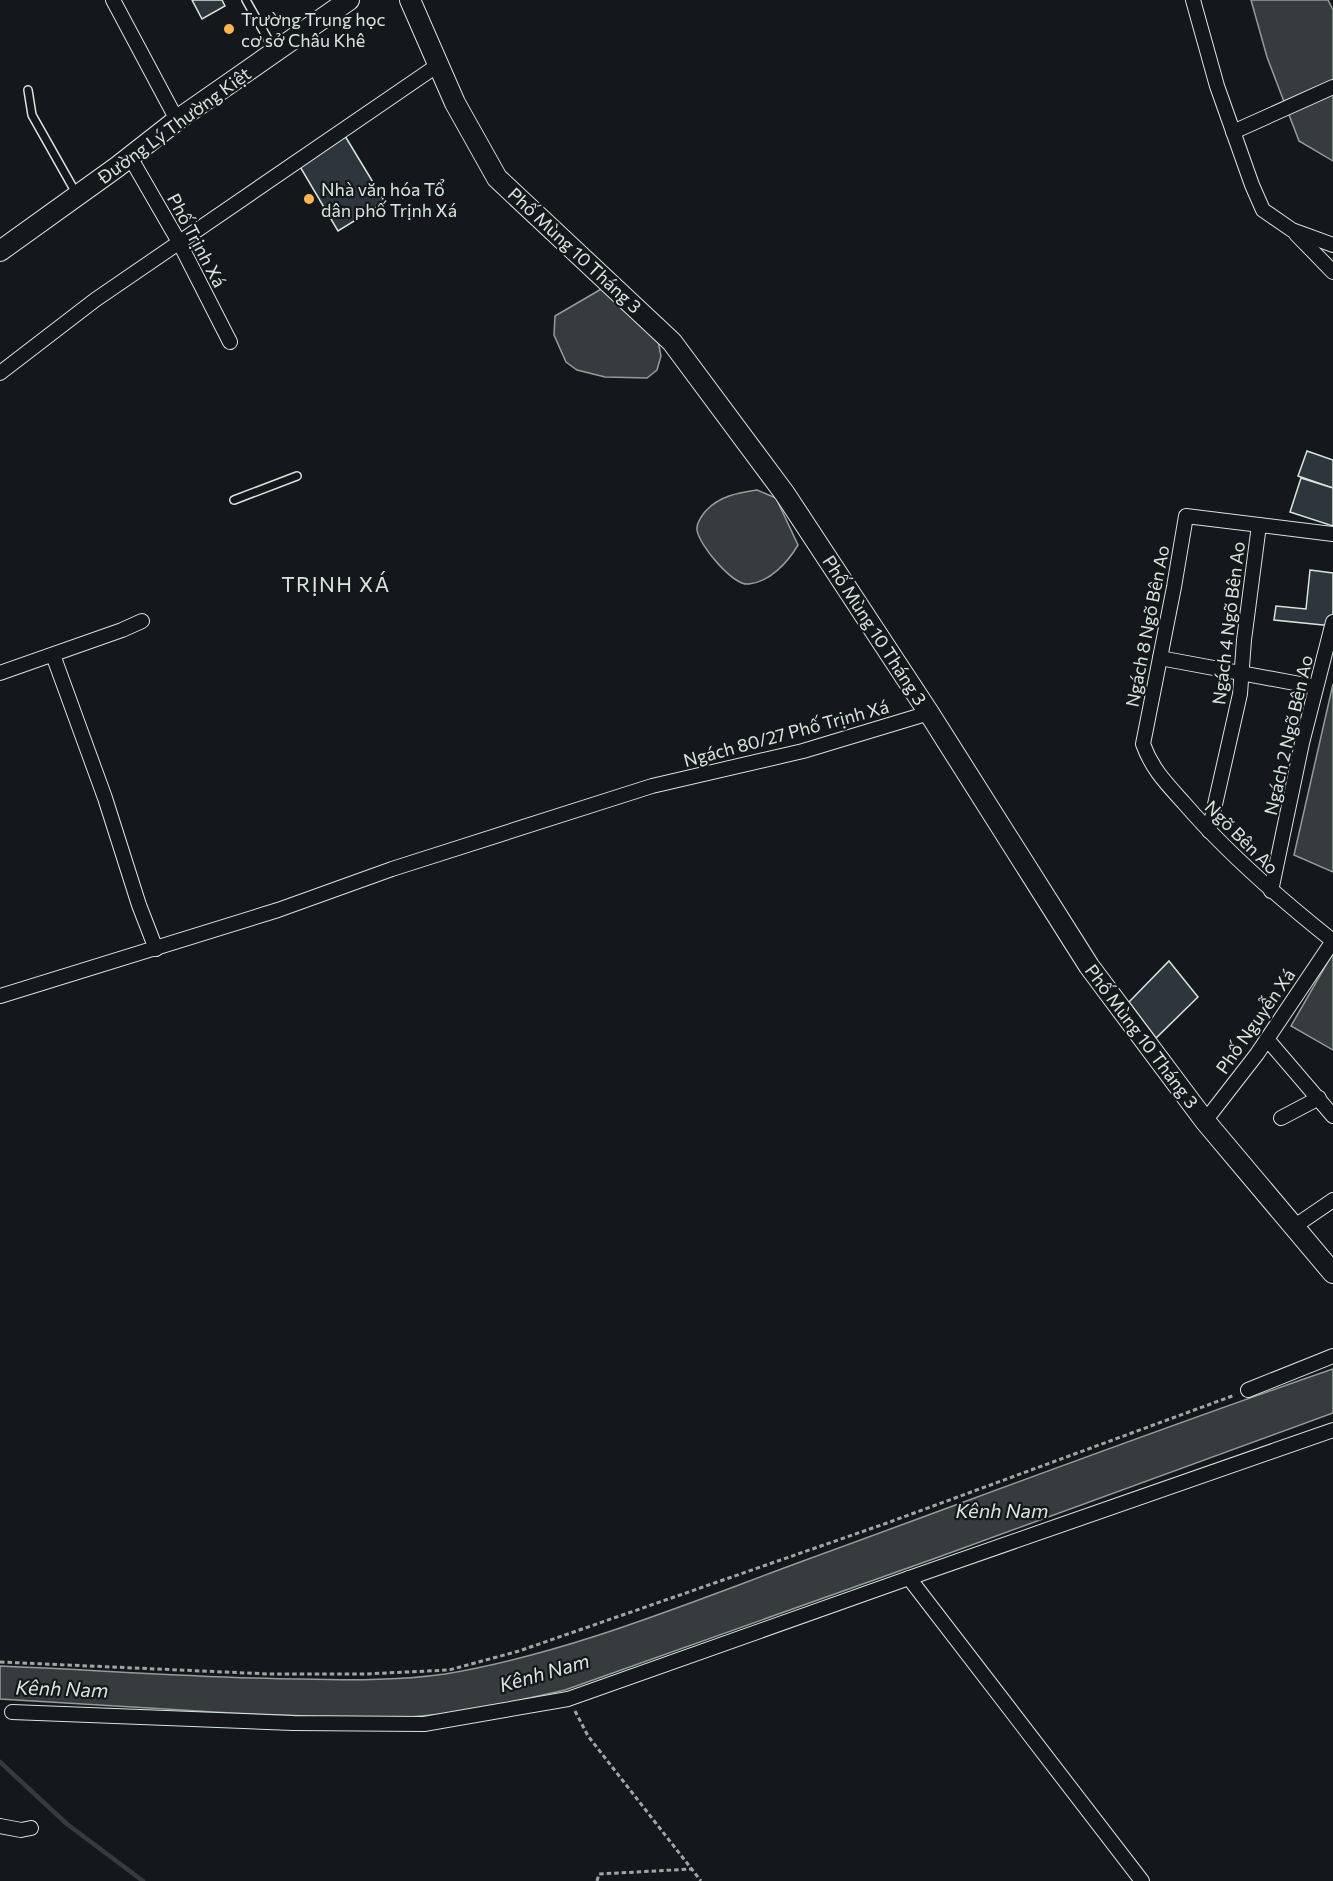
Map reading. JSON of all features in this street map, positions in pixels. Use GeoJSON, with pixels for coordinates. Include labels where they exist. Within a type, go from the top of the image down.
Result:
{"type":"FeatureCollection","features":[{"type":"Feature","properties":{"kind":"main road","name":"Đường Lý Thường Kiệt"},"geometry":{"type":"LineString","coordinates":[[0,251],[177,120],[349,0]]}},
{"type":"Feature","properties":{"kind":"main road","name":"Phố Mùng 10 Tháng 3"},"geometry":{"type":"LineString","coordinates":[[410,0],[455,103],[497,178],[672,342],[785,494],[929,713],[1089,966],[1205,1121],[1333,1273]]}},
{"type":"Feature","properties":{"kind":"street"},"geometry":{"type":"LineString","coordinates":[[113,0],[177,120]]}},
{"type":"Feature","properties":{"kind":"street"},"geometry":{"type":"LineString","coordinates":[[1194,0],[1216,86],[1263,210],[1292,230],[1333,272]]}},
{"type":"Feature","properties":{"kind":"street"},"geometry":{"type":"LineString","coordinates":[[0,373],[95,300],[438,65]]}},
{"type":"Feature","properties":{"kind":"street"},"geometry":{"type":"LineString","coordinates":[[1233,132],[1333,87]]}},
{"type":"Feature","properties":{"kind":"street","name":"Phố Trịnh Xá"},"geometry":{"type":"LineString","coordinates":[[130,157],[179,242],[230,342]]}},
{"type":"Feature","properties":{"kind":"street"},"geometry":{"type":"LineString","coordinates":[[1292,230],[1333,245]]}},
{"type":"Feature","properties":{"kind":"street","name":"Ngách 8 Ngõ Bên Ao"},"geometry":{"type":"LineString","coordinates":[[1143,744],[1186,516],[1259,525]]}},
{"type":"Feature","properties":{"kind":"street"},"geometry":{"type":"LineString","coordinates":[[1259,525],[1333,534]]}},
{"type":"Feature","properties":{"kind":"street","name":"Ngách 4 Ngõ Bên Ao"},"geometry":{"type":"LineString","coordinates":[[1209,831],[1240,694],[1244,640],[1259,525]]}},
{"type":"Feature","properties":{"kind":"street"},"geometry":{"type":"LineString","coordinates":[[0,673],[142,621]]}},
{"type":"Feature","properties":{"kind":"street","name":"Ngách 2 Ngõ Bên Ao"},"geometry":{"type":"LineString","coordinates":[[1271,891],[1316,687],[1333,622]]}},
{"type":"Feature","properties":{"kind":"street"},"geometry":{"type":"LineString","coordinates":[[53,655],[156,949]]}},
{"type":"Feature","properties":{"kind":"street"},"geometry":{"type":"LineString","coordinates":[[1160,658],[1316,687]]}},
{"type":"Feature","properties":{"kind":"street","name":"Ngách 80/27 Phố Trịnh Xá"},"geometry":{"type":"LineString","coordinates":[[0,996],[278,910],[392,869],[652,786],[803,751],[929,713]]}},
{"type":"Feature","properties":{"kind":"street","name":"Ngõ Bên Ao"},"geometry":{"type":"LineString","coordinates":[[1143,744],[1149,762],[1209,831],[1271,891],[1333,941]]}},
{"type":"Feature","properties":{"kind":"street","name":"Phố Nguyễn Xá"},"geometry":{"type":"LineString","coordinates":[[1205,1121],[1267,1039],[1333,941]]}},
{"type":"Feature","properties":{"kind":"street"},"geometry":{"type":"LineString","coordinates":[[1267,1039],[1333,1116]]}},
{"type":"Feature","properties":{"kind":"street"},"geometry":{"type":"LineString","coordinates":[[1281,1118],[1319,1098]]}},
{"type":"Feature","properties":{"kind":"street"},"geometry":{"type":"LineString","coordinates":[[1295,1226],[1333,1200]]}},
{"type":"Feature","properties":{"kind":"street"},"geometry":{"type":"LineString","coordinates":[[1248,1390],[1333,1356]]}},
{"type":"Feature","properties":{"kind":"street"},"geometry":{"type":"LineString","coordinates":[[12,1712],[293,1723],[424,1724],[568,1699],[1333,1430]]}},
{"type":"Feature","properties":{"kind":"street"},"geometry":{"type":"LineString","coordinates":[[909,1578],[1142,1881]]}},
{"type":"Feature","properties":{"kind":"street"},"geometry":{"type":"LineString","coordinates":[[0,1826],[21,1830],[32,1828]]}},
{"type":"Feature","properties":{"kind":"lane"},"geometry":{"type":"LineString","coordinates":[[246,0],[275,52]]}},
{"type":"Feature","properties":{"kind":"lane"},"geometry":{"type":"LineString","coordinates":[[28,90],[32,115],[78,195]]}},
{"type":"Feature","properties":{"kind":"lane"},"geometry":{"type":"LineString","coordinates":[[234,500],[297,476]]}},
{"type":"Feature","properties":{"kind":"path"},"geometry":{"type":"LineString","coordinates":[[0,1662],[270,1674],[365,1674],[449,1670],[519,1651],[876,1527],[1248,1390]]}},
{"type":"Feature","properties":{"kind":"path"},"geometry":{"type":"LineString","coordinates":[[568,1699],[588,1736],[701,1881]]}},
{"type":"Feature","properties":{"kind":"path"},"geometry":{"type":"LineString","coordinates":[[597,1881],[599,1874],[692,1869]]}},
{"type":"Feature","properties":{"kind":"water"},"geometry":{"type":"Polygon","coordinates":[[[1251,0],[1328,0],[1333,10],[1333,161],[1299,141],[1267,57],[1251,0]]]}},
{"type":"Feature","properties":{"kind":"water"},"geometry":{"type":"Polygon","coordinates":[[[603,288],[658,341],[661,356],[657,370],[647,378],[605,377],[577,370],[566,362],[554,335],[555,316],[603,288]]]}},
{"type":"Feature","properties":{"kind":"water"},"geometry":{"type":"Polygon","coordinates":[[[757,490],[776,498],[798,545],[778,570],[764,579],[749,584],[734,579],[726,572],[704,545],[697,528],[704,513],[715,503],[735,494],[757,490]]]}},
{"type":"Feature","properties":{"kind":"water"},"geometry":{"type":"Polygon","coordinates":[[[1333,684],[1333,872],[1294,855],[1333,684]]]}},
{"type":"Feature","properties":{"kind":"water"},"geometry":{"type":"Polygon","coordinates":[[[1333,953],[1333,1050],[1291,1026],[1333,953]]]}},
{"type":"Feature","properties":{"kind":"water","name":"Kênh Nam"},"geometry":{"type":"Polygon","coordinates":[[[1333,1369],[1333,1413],[565,1690],[467,1712],[386,1719],[231,1713],[0,1699],[0,1666],[224,1677],[354,1680],[445,1674],[537,1654],[627,1626],[1333,1369]]]}},
{"type":"Feature","properties":{"kind":"building"},"geometry":{"type":"Polygon","coordinates":[[[192,0],[222,0],[225,6],[202,19],[192,0]]]}},
{"type":"Feature","properties":{"kind":"building"},"geometry":{"type":"Polygon","coordinates":[[[345,136],[385,202],[338,231],[299,165],[345,136]]]}},
{"type":"Feature","properties":{"kind":"building"},"geometry":{"type":"Polygon","coordinates":[[[1307,451],[1333,460],[1333,488],[1298,476],[1307,451]]]}},
{"type":"Feature","properties":{"kind":"building"},"geometry":{"type":"Polygon","coordinates":[[[1301,478],[1333,488],[1333,526],[1290,512],[1301,478]]]}},
{"type":"Feature","properties":{"kind":"building"},"geometry":{"type":"Polygon","coordinates":[[[1310,570],[1333,573],[1333,626],[1274,620],[1276,606],[1306,609],[1310,570]]]}},
{"type":"Feature","properties":{"kind":"building"},"geometry":{"type":"Polygon","coordinates":[[[1169,961],[1198,997],[1156,1038],[1129,1002],[1169,961]]]}},
{"type":"Feature","properties":{"kind":"waterway"},"geometry":{"type":"LineString","coordinates":[[0,1762],[67,1824],[143,1881]]}},
{"type":"Feature","properties":{"kind":"place","name":"Trường Trung học cơ sở Châu Khê"},"geometry":{"type":"Point","coordinates":[229,29]}},
{"type":"Feature","properties":{"kind":"place","name":"Nhà văn hóa Tổ dân phố Trịnh Xá"},"geometry":{"type":"Point","coordinates":[309,199]}},
{"type":"Feature","properties":{"kind":"district","name":"TRỊNH XÁ"},"geometry":{"type":"Point","coordinates":[336,583]}}]}
